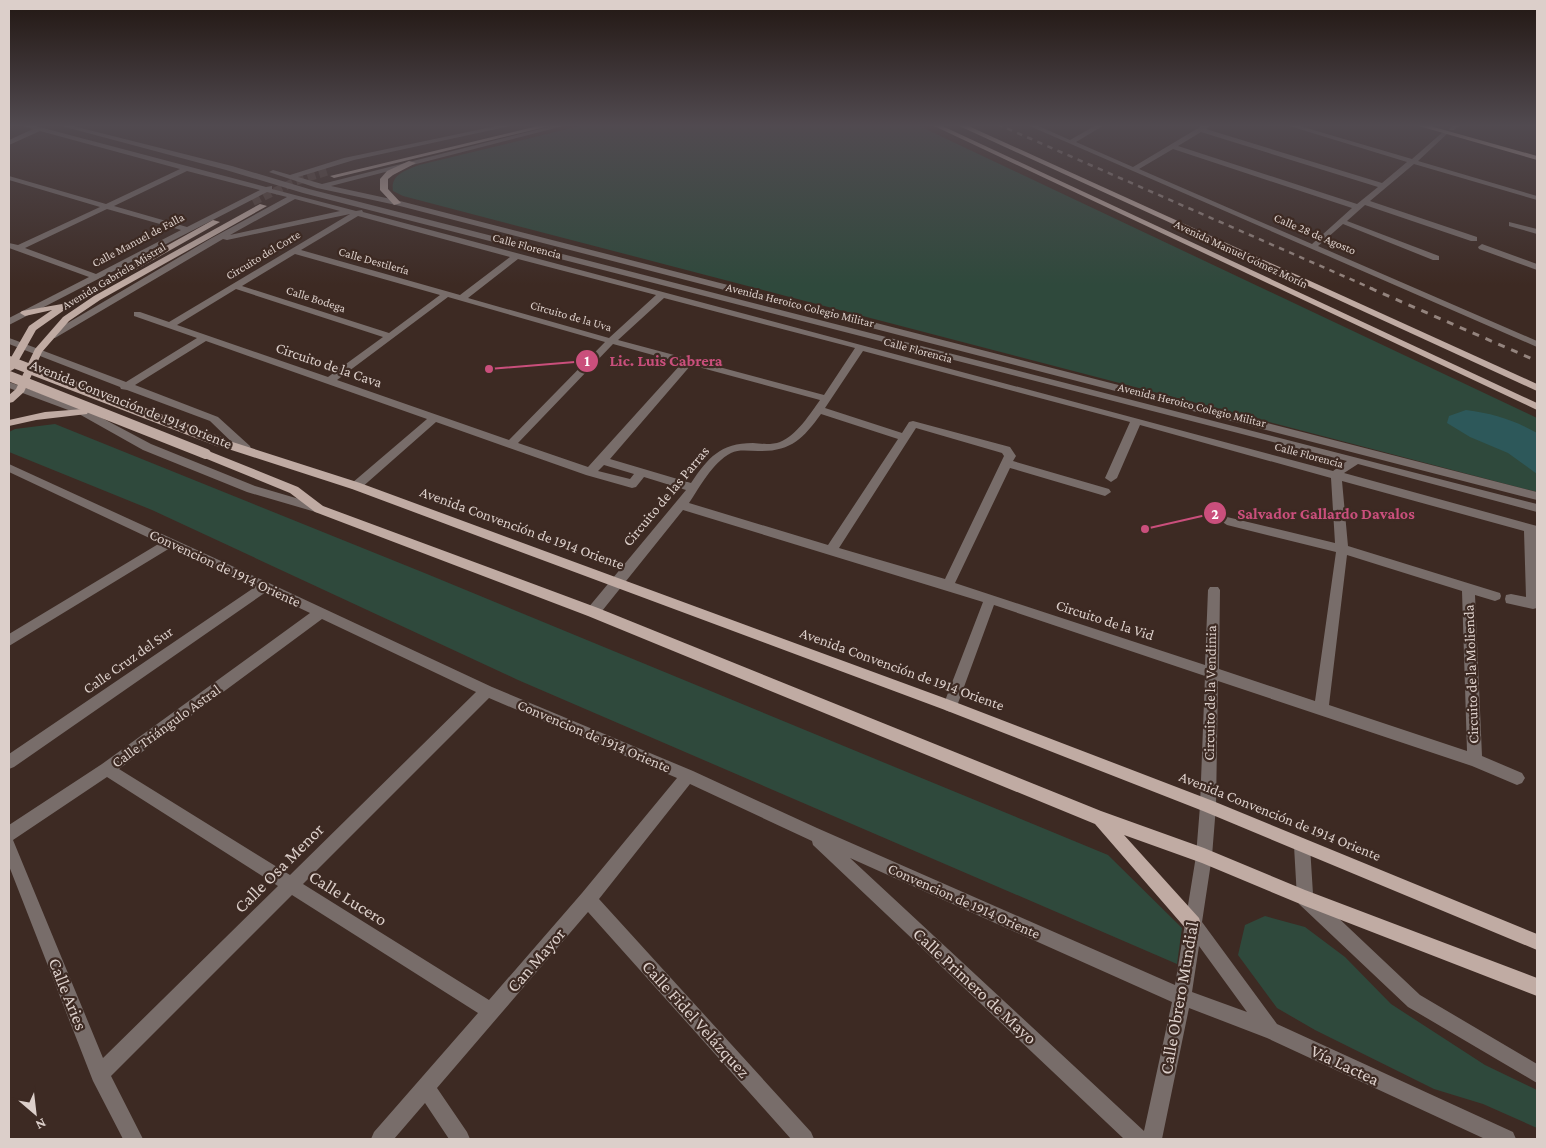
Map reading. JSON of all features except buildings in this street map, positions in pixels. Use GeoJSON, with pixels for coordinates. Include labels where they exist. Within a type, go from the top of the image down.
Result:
{"type":"FeatureCollection","features":[{"type":"Feature","properties":{"kind":"main road"},"geometry":{"type":"LineString","coordinates":[[385,178],[384,190],[397,203]]}},
{"type":"Feature","properties":{"kind":"main road","name":"Avenida Manuel Gómez Morín"},"geometry":{"type":"LineString","coordinates":[[1048,178],[1537,407]]}},
{"type":"Feature","properties":{"kind":"main road","name":"Avenida Manuel Gómez Morín"},"geometry":{"type":"LineString","coordinates":[[1076,178],[1537,388]]}},
{"type":"Feature","properties":{"kind":"main road","name":"Avenida Gabriela Mistral"},"geometry":{"type":"LineString","coordinates":[[9,369],[32,328],[139,264],[253,202]]}},
{"type":"Feature","properties":{"kind":"main road","name":"Avenida Gabriela Mistral"},"geometry":{"type":"LineString","coordinates":[[9,400],[20,390],[38,351],[66,319],[97,298],[263,206]]}},
{"type":"Feature","properties":{"kind":"main road"},"geometry":{"type":"LineString","coordinates":[[1156,228],[1176,233],[1240,261],[1255,259]]}},
{"type":"Feature","properties":{"kind":"main road"},"geometry":{"type":"LineString","coordinates":[[25,313],[70,304]]}},
{"type":"Feature","properties":{"kind":"main road","name":"Avenida Convención de 1914 Oriente"},"geometry":{"type":"LineString","coordinates":[[9,361],[220,442],[356,486],[950,706],[1208,806],[1537,942]]}},
{"type":"Feature","properties":{"kind":"main road","name":"Avenida Convención de 1914 Oriente"},"geometry":{"type":"LineString","coordinates":[[9,376],[294,490],[319,509],[593,612],[1099,818],[1204,856],[1305,898],[1537,987]]}},
{"type":"Feature","properties":{"kind":"main road"},"geometry":{"type":"LineString","coordinates":[[9,423],[52,414],[82,412]]}},
{"type":"Feature","properties":{"kind":"main road"},"geometry":{"type":"LineString","coordinates":[[1099,818],[1193,924]]}},
{"type":"Feature","properties":{"kind":"street"},"geometry":{"type":"LineString","coordinates":[[9,178],[185,229]]}},
{"type":"Feature","properties":{"kind":"street"},"geometry":{"type":"LineString","coordinates":[[20,248],[167,178]]}},
{"type":"Feature","properties":{"kind":"street"},"geometry":{"type":"LineString","coordinates":[[224,178],[266,189]]}},
{"type":"Feature","properties":{"kind":"street","name":"Avenida Heroico Colegio Militar"},"geometry":{"type":"LineString","coordinates":[[264,178],[306,191],[1030,378],[1357,460],[1537,508]]}},
{"type":"Feature","properties":{"kind":"street","name":"Calle Manuel de Falla"},"geometry":{"type":"LineString","coordinates":[[9,322],[185,229],[291,178]]}},
{"type":"Feature","properties":{"kind":"street","name":"Avenida Heroico Colegio Militar"},"geometry":{"type":"LineString","coordinates":[[294,178],[320,186],[397,203],[1537,496]]}},
{"type":"Feature","properties":{"kind":"street"},"geometry":{"type":"LineString","coordinates":[[52,336],[213,241],[292,197],[320,186],[354,178]]}},
{"type":"Feature","properties":{"kind":"street","name":"Calle 28 de Agosto"},"geometry":{"type":"LineString","coordinates":[[1154,178],[1537,344]]}},
{"type":"Feature","properties":{"kind":"street"},"geometry":{"type":"LineString","coordinates":[[1272,178],[1474,239]]}},
{"type":"Feature","properties":{"kind":"street"},"geometry":{"type":"LineString","coordinates":[[1356,178],[1383,186]]}},
{"type":"Feature","properties":{"kind":"street"},"geometry":{"type":"LineString","coordinates":[[1313,247],[1394,178]]}},
{"type":"Feature","properties":{"kind":"street"},"geometry":{"type":"LineString","coordinates":[[1467,178],[1537,198]]}},
{"type":"Feature","properties":{"kind":"street","name":"Calle Florencia"},"geometry":{"type":"LineString","coordinates":[[266,189],[515,257],[663,294],[1042,395],[1533,529]]}},
{"type":"Feature","properties":{"kind":"street","name":"Circuito del Corte"},"geometry":{"type":"LineString","coordinates":[[170,325],[295,251],[353,212],[368,206]]}},
{"type":"Feature","properties":{"kind":"street"},"geometry":{"type":"LineString","coordinates":[[213,241],[353,212]]}},
{"type":"Feature","properties":{"kind":"street"},"geometry":{"type":"LineString","coordinates":[[1341,221],[1436,258]]}},
{"type":"Feature","properties":{"kind":"street"},"geometry":{"type":"LineString","coordinates":[[1512,224],[1537,232]]}},
{"type":"Feature","properties":{"kind":"street"},"geometry":{"type":"LineString","coordinates":[[9,245],[97,277]]}},
{"type":"Feature","properties":{"kind":"street"},"geometry":{"type":"LineString","coordinates":[[1482,247],[1537,267]]}},
{"type":"Feature","properties":{"kind":"street","name":"Calle Destilería"},"geometry":{"type":"LineString","coordinates":[[295,251],[446,295]]}},
{"type":"Feature","properties":{"kind":"street"},"geometry":{"type":"LineString","coordinates":[[462,298],[515,257]]}},
{"type":"Feature","properties":{"kind":"street","name":"Calle Bodega"},"geometry":{"type":"LineString","coordinates":[[234,286],[390,336]]}},
{"type":"Feature","properties":{"kind":"street"},"geometry":{"type":"LineString","coordinates":[[642,472],[632,484],[590,472],[511,444],[611,342],[663,294]]}},
{"type":"Feature","properties":{"kind":"street"},"geometry":{"type":"LineString","coordinates":[[331,380],[446,295]]}},
{"type":"Feature","properties":{"kind":"street","name":"Circuito de la Uva"},"geometry":{"type":"LineString","coordinates":[[446,295],[611,342],[826,398]]}},
{"type":"Feature","properties":{"kind":"street","name":"Circuito de la Cava"},"geometry":{"type":"LineString","coordinates":[[137,314],[511,444]]}},
{"type":"Feature","properties":{"kind":"street"},"geometry":{"type":"LineString","coordinates":[[125,387],[204,338]]}},
{"type":"Feature","properties":{"kind":"street","name":"Avenida Convención de 1914 Oriente"},"geometry":{"type":"LineString","coordinates":[[9,341],[125,387],[214,419],[246,449]]}},
{"type":"Feature","properties":{"kind":"street","name":"Circuito de las Parras"},"geometry":{"type":"LineString","coordinates":[[593,612],[720,455],[729,449],[743,446],[771,447],[784,445],[793,439],[820,410],[860,348]]}},
{"type":"Feature","properties":{"kind":"street"},"geometry":{"type":"LineString","coordinates":[[590,472],[602,461],[689,361]]}},
{"type":"Feature","properties":{"kind":"street"},"geometry":{"type":"LineString","coordinates":[[1030,378],[1042,395]]}},
{"type":"Feature","properties":{"kind":"street","name":"Avenida Convención de 1914 Oriente"},"geometry":{"type":"LineString","coordinates":[[9,386],[82,412],[147,447],[251,489],[319,509]]}},
{"type":"Feature","properties":{"kind":"street"},"geometry":{"type":"LineString","coordinates":[[820,410],[904,437]]}},
{"type":"Feature","properties":{"kind":"street"},"geometry":{"type":"LineString","coordinates":[[356,486],[435,418]]}},
{"type":"Feature","properties":{"kind":"street"},"geometry":{"type":"LineString","coordinates":[[1112,478],[1136,422]]}},
{"type":"Feature","properties":{"kind":"street"},"geometry":{"type":"LineString","coordinates":[[831,550],[910,426],[917,424],[1006,450],[1010,453],[1008,463],[948,585]]}},
{"type":"Feature","properties":{"kind":"street"},"geometry":{"type":"LineString","coordinates":[[1321,710],[1342,549],[1336,475],[1341,469],[1357,460]]}},
{"type":"Feature","properties":{"kind":"street"},"geometry":{"type":"LineString","coordinates":[[602,461],[694,488]]}},
{"type":"Feature","properties":{"kind":"street"},"geometry":{"type":"LineString","coordinates":[[1008,463],[1105,492]]}},
{"type":"Feature","properties":{"kind":"street","name":"Convencion de 1914 Oriente"},"geometry":{"type":"LineString","coordinates":[[9,468],[487,691],[688,776],[811,833],[1182,997]]}},
{"type":"Feature","properties":{"kind":"street","name":"Circuito de la Vid"},"geometry":{"type":"LineString","coordinates":[[681,505],[948,585],[1210,671]]}},
{"type":"Feature","properties":{"kind":"street","name":"Circuito de la Molienda"},"geometry":{"type":"LineString","coordinates":[[1227,521],[1342,549],[1496,596]]}},
{"type":"Feature","properties":{"kind":"street"},"geometry":{"type":"LineString","coordinates":[[1511,600],[1533,604],[1533,529]]}},
{"type":"Feature","properties":{"kind":"street"},"geometry":{"type":"LineString","coordinates":[[9,641],[170,542]]}},
{"type":"Feature","properties":{"kind":"street","name":"Calle Cruz del Sur"},"geometry":{"type":"LineString","coordinates":[[9,762],[265,586]]}},
{"type":"Feature","properties":{"kind":"street","name":"Circuito de la Molienda"},"geometry":{"type":"LineString","coordinates":[[1468,588],[1475,760]]}},
{"type":"Feature","properties":{"kind":"street","name":"Circuito de la Vendinia"},"geometry":{"type":"LineString","coordinates":[[1204,856],[1208,806],[1210,671],[1214,590]]}},
{"type":"Feature","properties":{"kind":"street"},"geometry":{"type":"LineString","coordinates":[[950,706],[990,600]]}},
{"type":"Feature","properties":{"kind":"street","name":"Calle Triángulo Astral"},"geometry":{"type":"LineString","coordinates":[[9,834],[108,769],[320,613]]}},
{"type":"Feature","properties":{"kind":"street","name":"Circuito de la Molienda"},"geometry":{"type":"LineString","coordinates":[[1210,671],[1321,710],[1475,760],[1517,778]]}},
{"type":"Feature","properties":{"kind":"street","name":"Calle Osa Menor"},"geometry":{"type":"LineString","coordinates":[[100,1074],[487,691]]}},
{"type":"Feature","properties":{"kind":"street","name":"Calle Lucero"},"geometry":{"type":"LineString","coordinates":[[108,769],[492,1012]]}},
{"type":"Feature","properties":{"kind":"street","name":"Can Mayor"},"geometry":{"type":"LineString","coordinates":[[381,1139],[588,900],[688,776]]}},
{"type":"Feature","properties":{"kind":"street","name":"Calle Primero de Mayo"},"geometry":{"type":"LineString","coordinates":[[811,833],[1138,1139]]}},
{"type":"Feature","properties":{"kind":"street","name":"Calle Aries"},"geometry":{"type":"LineString","coordinates":[[9,846],[100,1074],[133,1139]]}},
{"type":"Feature","properties":{"kind":"street"},"geometry":{"type":"LineString","coordinates":[[1302,846],[1305,898],[1414,1001],[1537,1074]]}},
{"type":"Feature","properties":{"kind":"street","name":"Calle Obrero Mundial"},"geometry":{"type":"LineString","coordinates":[[1152,1139],[1182,997],[1204,856]]}},
{"type":"Feature","properties":{"kind":"street","name":"Calle Fidel Velázquez"},"geometry":{"type":"LineString","coordinates":[[588,900],[804,1139]]}},
{"type":"Feature","properties":{"kind":"street"},"geometry":{"type":"LineString","coordinates":[[1193,924],[1270,1030]]}},
{"type":"Feature","properties":{"kind":"street","name":"Vía Lactea"},"geometry":{"type":"LineString","coordinates":[[1182,997],[1270,1030],[1506,1139]]}},
{"type":"Feature","properties":{"kind":"street"},"geometry":{"type":"LineString","coordinates":[[426,1088],[460,1139]]}},
{"type":"Feature","properties":{"kind":"green space"},"geometry":{"type":"Polygon","coordinates":[[[396,178],[1028,178],[1537,418],[1537,492],[403,196],[393,191],[394,180],[396,178]]]}},
{"type":"Feature","properties":{"kind":"green space"},"geometry":{"type":"Polygon","coordinates":[[[55,424],[427,574],[1108,855],[1182,928],[1177,964],[518,680],[152,510],[9,452],[9,432],[15,429],[55,424]]]}},
{"type":"Feature","properties":{"kind":"green space"},"geometry":{"type":"Polygon","coordinates":[[[1265,916],[1305,927],[1345,957],[1391,1004],[1485,1065],[1537,1090],[1537,1128],[1483,1104],[1434,1089],[1315,1030],[1277,1008],[1238,955],[1245,925],[1265,916]]]}},
{"type":"Feature","properties":{"kind":"water"},"geometry":{"type":"Polygon","coordinates":[[[1466,410],[1503,418],[1537,433],[1537,474],[1508,453],[1470,437],[1447,423],[1449,416],[1466,410]]]}},
{"type":"Feature","properties":{"kind":"tunnel"},"geometry":{"type":"LineString","coordinates":[[253,202],[294,182],[308,178]]}},
{"type":"Feature","properties":{"kind":"railway"},"geometry":{"type":"LineString","coordinates":[[1119,178],[1373,289]]}},
{"type":"Feature","properties":{"kind":"railway"},"geometry":{"type":"LineString","coordinates":[[1370,288],[1537,361]]}},
{"type":"Feature","properties":{"kind":"place","name":"Lic. Luis Cabrera"},"geometry":{"type":"Point","coordinates":[489,369]}},
{"type":"Feature","properties":{"kind":"place","name":"Salvador Gallardo Davalos"},"geometry":{"type":"Point","coordinates":[1145,529]}}]}
